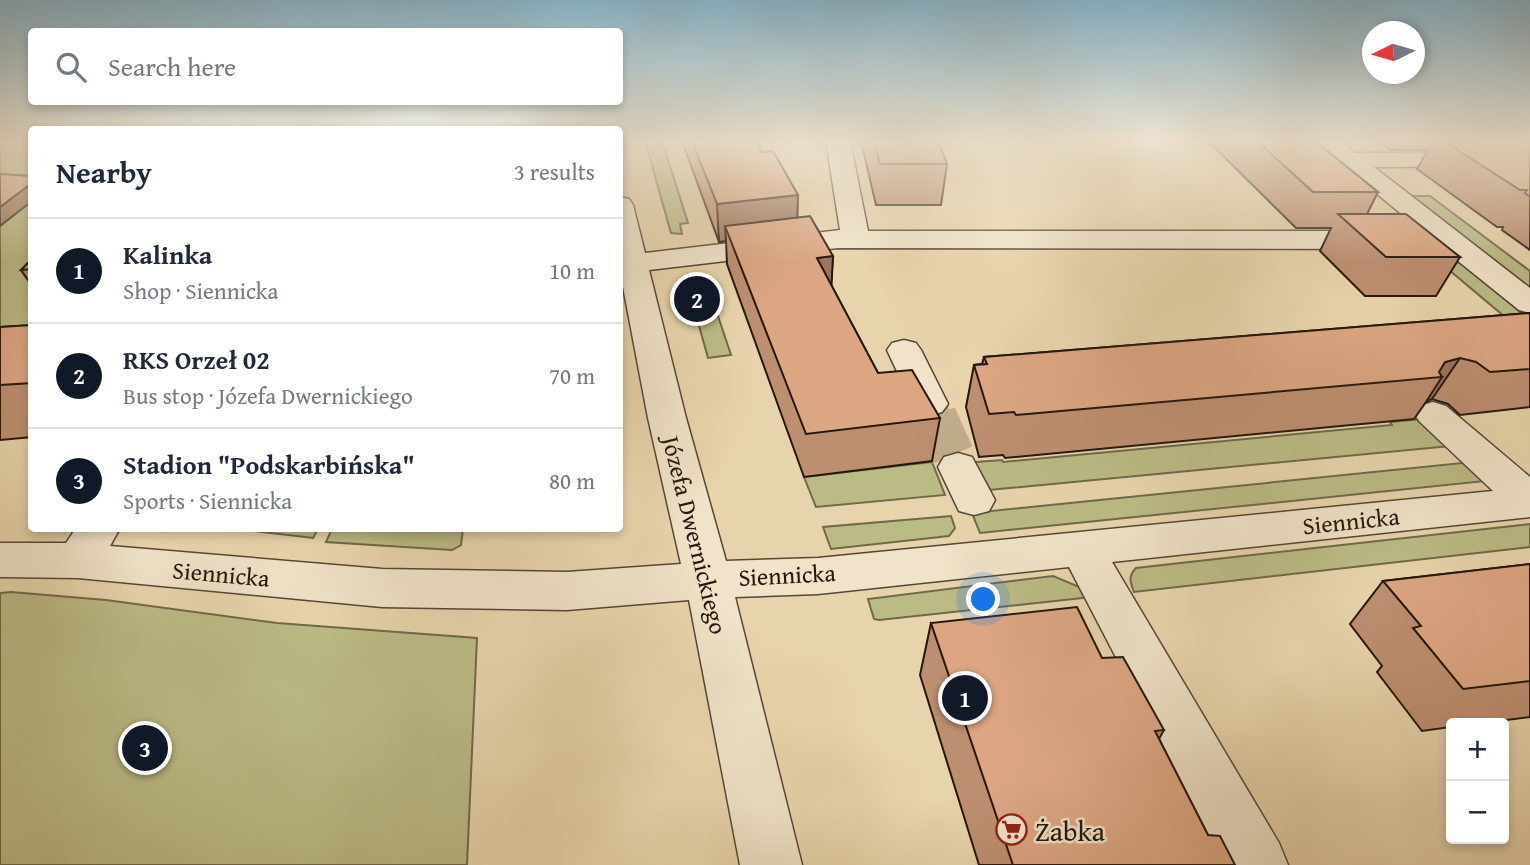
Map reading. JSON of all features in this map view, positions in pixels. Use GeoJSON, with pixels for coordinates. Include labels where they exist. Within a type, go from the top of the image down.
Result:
{"type":"FeatureCollection","features":[{"type":"Feature","properties":{"kind":"street"},"geometry":{"type":"LineString","coordinates":[[845,181],[856,239]]}},
{"type":"Feature","properties":{"kind":"street"},"geometry":{"type":"LineString","coordinates":[[1377,181],[1530,303]]}},
{"type":"Feature","properties":{"kind":"street","name":"Józefa Dwernickiego"},"geometry":{"type":"LineString","coordinates":[[623,218],[655,369],[708,580],[771,865]]}},
{"type":"Feature","properties":{"kind":"street"},"geometry":{"type":"LineString","coordinates":[[634,264],[712,252],[856,239],[1450,240]]}},
{"type":"Feature","properties":{"kind":"street"},"geometry":{"type":"LineString","coordinates":[[905,350],[929,404]]}},
{"type":"Feature","properties":{"kind":"street"},"geometry":{"type":"LineString","coordinates":[[1433,414],[1530,501]]}},
{"type":"Feature","properties":{"kind":"street","name":"Siennicka"},"geometry":{"type":"LineString","coordinates":[[0,560],[89,545],[382,589],[567,591],[708,580],[818,576],[1530,501]]}},
{"type":"Feature","properties":{"kind":"street"},"geometry":{"type":"LineString","coordinates":[[1082,550],[1257,865]]}},
{"type":"Feature","properties":{"kind":"green space"},"geometry":{"type":"Polygon","coordinates":[[[0,181],[28,181],[28,344],[0,347],[0,181]]]}},
{"type":"Feature","properties":{"kind":"green space"},"geometry":{"type":"Polygon","coordinates":[[[656,181],[675,181],[688,223],[680,224],[682,234],[671,233],[656,181]]]}},
{"type":"Feature","properties":{"kind":"green space"},"geometry":{"type":"Polygon","coordinates":[[[1411,196],[1430,196],[1530,271],[1530,288],[1411,196]]]}},
{"type":"Feature","properties":{"kind":"green space"},"geometry":{"type":"Polygon","coordinates":[[[1424,249],[1462,264],[1530,320],[1530,338],[1424,249]]]}},
{"type":"Feature","properties":{"kind":"green space"},"geometry":{"type":"Polygon","coordinates":[[[705,277],[731,355],[708,358],[694,308],[705,306],[700,289],[688,290],[685,279],[705,277]]]}},
{"type":"Feature","properties":{"kind":"green space"},"geometry":{"type":"Polygon","coordinates":[[[1422,419],[1451,446],[978,491],[964,463],[1003,462],[1392,425],[1390,422],[1422,419]]]}},
{"type":"Feature","properties":{"kind":"green space"},"geometry":{"type":"Polygon","coordinates":[[[932,462],[945,495],[816,507],[804,477],[932,462]]]}},
{"type":"Feature","properties":{"kind":"green space"},"geometry":{"type":"Polygon","coordinates":[[[1472,462],[1485,481],[980,533],[972,513],[1472,462]]]}},
{"type":"Feature","properties":{"kind":"green space"},"geometry":{"type":"Polygon","coordinates":[[[951,516],[955,528],[949,536],[831,549],[823,527],[951,516]]]}},
{"type":"Feature","properties":{"kind":"green space"},"geometry":{"type":"Polygon","coordinates":[[[1530,524],[1530,547],[1134,592],[1131,582],[1136,568],[1530,524]]]}},
{"type":"Feature","properties":{"kind":"green space"},"geometry":{"type":"Polygon","coordinates":[[[262,532],[316,532],[313,538],[262,532]]]}},
{"type":"Feature","properties":{"kind":"green space"},"geometry":{"type":"Polygon","coordinates":[[[330,532],[463,532],[461,545],[452,550],[326,542],[330,532]]]}},
{"type":"Feature","properties":{"kind":"green space"},"geometry":{"type":"Polygon","coordinates":[[[1053,576],[1084,589],[1092,597],[879,620],[874,619],[868,599],[1053,576]]]}},
{"type":"Feature","properties":{"kind":"green space"},"geometry":{"type":"Polygon","coordinates":[[[0,593],[106,600],[277,623],[477,638],[467,865],[0,865],[0,593]]]}},
{"type":"Feature","properties":{"kind":"building"},"geometry":{"type":"Polygon","coordinates":[[[0,181],[28,181],[28,186],[0,207],[0,181]]]}},
{"type":"Feature","properties":{"kind":"building"},"geometry":{"type":"Polygon","coordinates":[[[708,181],[790,181],[798,195],[717,204],[708,181]]]}},
{"type":"Feature","properties":{"kind":"building"},"geometry":{"type":"Polygon","coordinates":[[[1301,181],[1365,181],[1378,192],[1313,192],[1301,181]]]}},
{"type":"Feature","properties":{"kind":"building"},"geometry":{"type":"Polygon","coordinates":[[[1507,181],[1530,181],[1530,197],[1525,193],[1527,190],[1520,190],[1507,181]]]}},
{"type":"Feature","properties":{"kind":"building"},"geometry":{"type":"Polygon","coordinates":[[[1338,214],[1406,214],[1460,257],[1386,257],[1338,214]]]}},
{"type":"Feature","properties":{"kind":"building"},"geometry":{"type":"Polygon","coordinates":[[[810,216],[833,256],[817,258],[878,373],[912,370],[940,418],[806,434],[725,226],[810,216]]]}},
{"type":"Feature","properties":{"kind":"building"},"geometry":{"type":"Polygon","coordinates":[[[1530,313],[1530,369],[1490,372],[1476,362],[1460,358],[1445,362],[1439,372],[1442,377],[1016,415],[1014,412],[989,414],[974,365],[987,364],[984,357],[1530,313]]]}},
{"type":"Feature","properties":{"kind":"building"},"geometry":{"type":"Polygon","coordinates":[[[28,325],[28,383],[0,385],[0,327],[28,325]]]}},
{"type":"Feature","properties":{"kind":"building"},"geometry":{"type":"Polygon","coordinates":[[[1530,564],[1530,681],[1463,689],[1413,628],[1421,626],[1383,581],[1530,564]]]}},
{"type":"Feature","properties":{"kind":"building"},"geometry":{"type":"Polygon","coordinates":[[[1077,607],[1102,658],[1123,657],[1164,730],[1155,731],[1208,835],[1220,836],[1235,865],[1013,865],[931,623],[1077,607]]]}},
{"type":"Feature","properties":{"kind":"tunnel"},"geometry":{"type":"LineString","coordinates":[[929,404],[935,418]]}},
{"type":"Feature","properties":{"kind":"tunnel"},"geometry":{"type":"LineString","coordinates":[[935,416],[958,467]]}},
{"type":"Feature","properties":{"kind":"place","name":"RKS Orzeł 02"},"geometry":{"type":"Point","coordinates":[697,299]}},
{"type":"Feature","properties":{"kind":"place","name":"Kalinka"},"geometry":{"type":"Point","coordinates":[965,698]}},
{"type":"Feature","properties":{"kind":"place","name":"Stadion \"Podskarbińska\""},"geometry":{"type":"Point","coordinates":[145,748]}},
{"type":"Feature","properties":{"kind":"place","name":"Żabka"},"geometry":{"type":"Point","coordinates":[1012,830]}}]}
